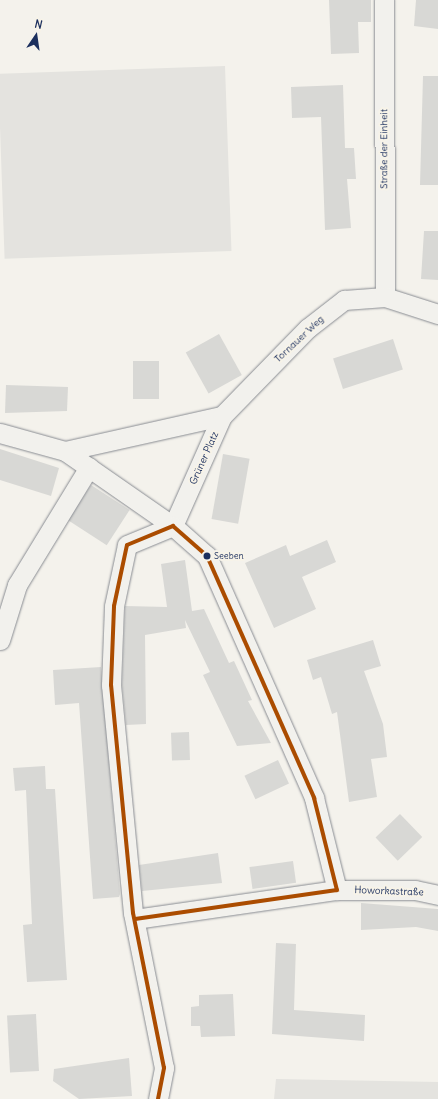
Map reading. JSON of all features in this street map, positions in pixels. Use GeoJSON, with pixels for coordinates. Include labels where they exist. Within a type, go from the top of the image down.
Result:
{"type":"FeatureCollection","features":[{"type":"Feature","properties":{"kind":"street","name":"Straße der Einheit"},"geometry":{"type":"LineString","coordinates":[[384,0],[385,297]]}},
{"type":"Feature","properties":{"kind":"street","name":"Tornauer Weg"},"geometry":{"type":"LineString","coordinates":[[222,416],[308,328],[344,300],[385,297],[438,314]]}},
{"type":"Feature","properties":{"kind":"street","name":"Grüner Platz"},"geometry":{"type":"LineString","coordinates":[[65,451],[222,416]]}},
{"type":"Feature","properties":{"kind":"street","name":"Grüner Platz"},"geometry":{"type":"LineString","coordinates":[[0,433],[65,451],[173,526],[222,416]]}},
{"type":"Feature","properties":{"kind":"street"},"geometry":{"type":"LineString","coordinates":[[0,640],[17,585],[89,468]]}},
{"type":"Feature","properties":{"kind":"street"},"geometry":{"type":"LineString","coordinates":[[158,1099],[164,1068],[134,916],[111,685],[114,606],[127,545],[173,526],[207,556],[314,798],[337,890]]}},
{"type":"Feature","properties":{"kind":"street","name":"Howorkastraße"},"geometry":{"type":"LineString","coordinates":[[134,916],[337,890],[415,890],[438,895]]}},
{"type":"Feature","properties":{"kind":"shaded area"},"geometry":{"type":"Polygon","coordinates":[[[225,66],[231,251],[5,259],[0,127],[0,74],[225,66]]]}},
{"type":"Feature","properties":{"kind":"shaded area"},"geometry":{"type":"Polygon","coordinates":[[[276,1079],[438,1082],[438,1099],[274,1099],[276,1079]]]}},
{"type":"Feature","properties":{"kind":"building"},"geometry":{"type":"Polygon","coordinates":[[[329,0],[371,0],[371,22],[358,22],[359,53],[331,54],[329,0]]]}},
{"type":"Feature","properties":{"kind":"building"},"geometry":{"type":"Polygon","coordinates":[[[416,0],[438,0],[438,29],[414,26],[416,0]]]}},
{"type":"Feature","properties":{"kind":"building"},"geometry":{"type":"Polygon","coordinates":[[[423,76],[438,76],[438,185],[420,185],[423,76]]]}},
{"type":"Feature","properties":{"kind":"building"},"geometry":{"type":"Polygon","coordinates":[[[343,85],[345,148],[354,148],[356,179],[347,179],[351,228],[325,230],[321,117],[292,118],[291,87],[343,85]]]}},
{"type":"Feature","properties":{"kind":"building"},"geometry":{"type":"Polygon","coordinates":[[[424,231],[438,231],[438,280],[421,279],[424,231]]]}},
{"type":"Feature","properties":{"kind":"building"},"geometry":{"type":"Polygon","coordinates":[[[219,334],[242,375],[209,394],[186,352],[219,334]]]}},
{"type":"Feature","properties":{"kind":"building"},"geometry":{"type":"Polygon","coordinates":[[[393,339],[403,369],[343,389],[333,358],[393,339]]]}},
{"type":"Feature","properties":{"kind":"building"},"geometry":{"type":"Polygon","coordinates":[[[133,361],[159,361],[159,399],[133,399],[133,361]]]}},
{"type":"Feature","properties":{"kind":"building"},"geometry":{"type":"Polygon","coordinates":[[[6,385],[68,387],[67,411],[5,413],[6,385]]]}},
{"type":"Feature","properties":{"kind":"building"},"geometry":{"type":"Polygon","coordinates":[[[0,449],[59,468],[51,496],[0,480],[0,449]]]}},
{"type":"Feature","properties":{"kind":"building"},"geometry":{"type":"Polygon","coordinates":[[[223,454],[250,459],[238,524],[212,519],[223,454]]]}},
{"type":"Feature","properties":{"kind":"building"},"geometry":{"type":"Polygon","coordinates":[[[91,485],[130,510],[107,545],[68,520],[91,485]]]}},
{"type":"Feature","properties":{"kind":"building"},"geometry":{"type":"Polygon","coordinates":[[[327,540],[336,562],[302,577],[316,609],[274,628],[245,563],[286,545],[290,556],[327,540]]]}},
{"type":"Feature","properties":{"kind":"building"},"geometry":{"type":"Polygon","coordinates":[[[185,560],[192,611],[204,609],[229,663],[234,661],[252,700],[248,701],[271,743],[237,746],[203,675],[210,672],[185,620],[186,628],[145,635],[146,724],[126,725],[122,685],[125,606],[167,607],[161,564],[185,560]]]}},
{"type":"Feature","properties":{"kind":"building"},"geometry":{"type":"Polygon","coordinates":[[[373,640],[381,666],[364,671],[383,724],[387,757],[371,759],[377,797],[349,802],[337,712],[332,714],[321,677],[313,680],[307,660],[373,640]]]}},
{"type":"Feature","properties":{"kind":"building"},"geometry":{"type":"Polygon","coordinates":[[[101,667],[120,894],[119,897],[93,899],[79,703],[55,705],[53,670],[101,667]]]}},
{"type":"Feature","properties":{"kind":"building"},"geometry":{"type":"Polygon","coordinates":[[[189,732],[190,760],[172,761],[171,733],[189,732]]]}},
{"type":"Feature","properties":{"kind":"building"},"geometry":{"type":"Polygon","coordinates":[[[278,760],[289,784],[255,799],[244,776],[278,760]]]}},
{"type":"Feature","properties":{"kind":"building"},"geometry":{"type":"Polygon","coordinates":[[[45,766],[46,789],[55,789],[67,980],[27,982],[23,925],[32,924],[26,790],[15,791],[13,768],[45,766]]]}},
{"type":"Feature","properties":{"kind":"building"},"geometry":{"type":"Polygon","coordinates":[[[400,814],[422,837],[398,861],[376,838],[400,814]]]}},
{"type":"Feature","properties":{"kind":"building"},"geometry":{"type":"Polygon","coordinates":[[[218,853],[222,883],[142,891],[139,865],[218,853]]]}},
{"type":"Feature","properties":{"kind":"building"},"geometry":{"type":"Polygon","coordinates":[[[293,861],[296,883],[252,889],[249,867],[293,861]]]}},
{"type":"Feature","properties":{"kind":"building"},"geometry":{"type":"Polygon","coordinates":[[[361,903],[438,909],[438,931],[416,927],[361,930],[361,903]]]}},
{"type":"Feature","properties":{"kind":"building"},"geometry":{"type":"Polygon","coordinates":[[[276,943],[296,944],[294,1010],[365,1015],[364,1041],[272,1034],[276,943]]]}},
{"type":"Feature","properties":{"kind":"building"},"geometry":{"type":"Polygon","coordinates":[[[233,994],[235,1036],[201,1037],[200,1026],[191,1026],[191,1007],[199,1006],[199,995],[233,994]]]}},
{"type":"Feature","properties":{"kind":"building"},"geometry":{"type":"Polygon","coordinates":[[[36,1014],[39,1071],[10,1072],[7,1016],[36,1014]]]}},
{"type":"Feature","properties":{"kind":"building"},"geometry":{"type":"Polygon","coordinates":[[[129,1058],[132,1096],[79,1099],[53,1081],[54,1069],[129,1058]]]}},
{"type":"Feature","properties":{"kind":"transit line"},"geometry":{"type":"LineString","coordinates":[[173,526],[207,556],[314,798],[337,890]]}},
{"type":"Feature","properties":{"kind":"transit line"},"geometry":{"type":"LineString","coordinates":[[158,1099],[164,1068],[133,913],[111,685],[114,606],[127,545],[173,526]]}},
{"type":"Feature","properties":{"kind":"transit line"},"geometry":{"type":"LineString","coordinates":[[135,919],[337,890]]}},
{"type":"Feature","properties":{"kind":"place","name":"Seeben"},"geometry":{"type":"Point","coordinates":[207,556]}}]}
